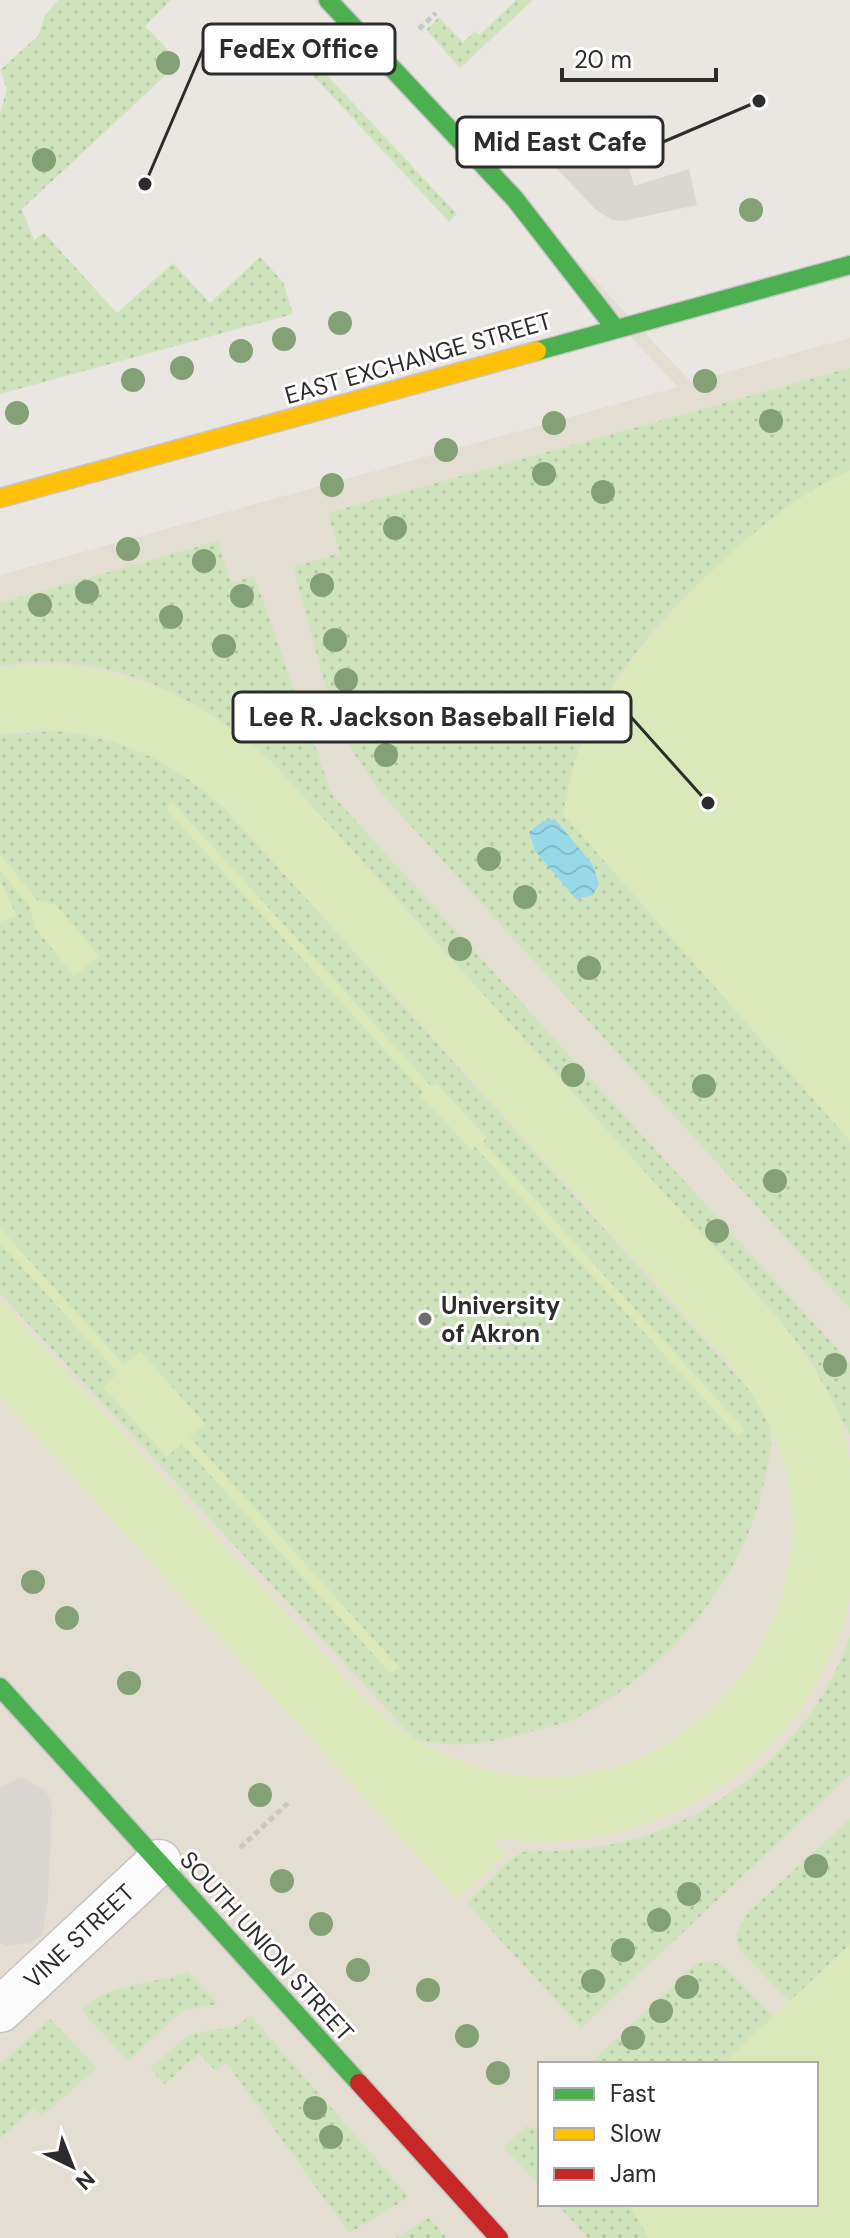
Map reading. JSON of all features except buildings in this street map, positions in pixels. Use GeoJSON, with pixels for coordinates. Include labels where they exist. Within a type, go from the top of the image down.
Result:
{"type":"FeatureCollection","features":[{"type":"Feature","properties":{"kind":"street"},"geometry":{"type":"LineString","coordinates":[[328,0],[553,241],[615,328]]}},
{"type":"Feature","properties":{"kind":"street","name":"EAST EXCHANGE STREET"},"geometry":{"type":"LineString","coordinates":[[0,498],[850,265]]}},
{"type":"Feature","properties":{"kind":"street","name":"SOUTH UNION STREET"},"geometry":{"type":"LineString","coordinates":[[0,1687],[499,2238]]}},
{"type":"Feature","properties":{"kind":"street","name":"VINE STREET"},"geometry":{"type":"LineString","coordinates":[[0,2010],[159,1862]]}},
{"type":"Feature","properties":{"kind":"path"},"geometry":{"type":"LineString","coordinates":[[417,31],[436,13]]}},
{"type":"Feature","properties":{"kind":"path"},"geometry":{"type":"LineString","coordinates":[[240,1848],[288,1803]]}},
{"type":"Feature","properties":{"kind":"shaded area","name":"University of Akron"},"geometry":{"type":"Polygon","coordinates":[[[313,0],[331,0],[691,382],[850,338],[850,2238],[0,2238],[0,575],[678,387],[313,0]]]}},
{"type":"Feature","properties":{"kind":"shaded area"},"geometry":{"type":"Polygon","coordinates":[[[615,119],[634,186],[689,169],[697,205],[623,221],[612,220],[595,209],[544,155],[615,119]]]}},
{"type":"Feature","properties":{"kind":"shaded area"},"geometry":{"type":"Polygon","coordinates":[[[21,1777],[45,1790],[52,1804],[48,1900],[42,1935],[30,1943],[6,1946],[0,1943],[0,1787],[21,1777]]]}},
{"type":"Feature","properties":{"kind":"green space"},"geometry":{"type":"Polygon","coordinates":[[[58,0],[171,0],[145,26],[180,62],[22,209],[34,240],[44,233],[117,313],[173,263],[210,303],[260,257],[283,282],[293,314],[0,394],[0,113],[7,89],[0,70],[38,36],[45,15],[58,0]]]}},
{"type":"Feature","properties":{"kind":"green space"},"geometry":{"type":"Polygon","coordinates":[[[516,0],[533,0],[460,68],[426,30],[439,17],[463,42],[475,31],[479,35],[516,0]]]}},
{"type":"Feature","properties":{"kind":"green space"},"geometry":{"type":"Polygon","coordinates":[[[294,40],[457,214],[449,222],[292,53],[268,74],[262,74],[264,67],[294,40]]]}},
{"type":"Feature","properties":{"kind":"green space"},"geometry":{"type":"Polygon","coordinates":[[[850,368],[850,471],[813,491],[731,554],[647,638],[602,703],[584,737],[563,814],[850,1141],[850,1309],[383,795],[355,755],[333,714],[293,567],[340,553],[328,513],[850,368]]]}},
{"type":"Feature","properties":{"kind":"green space"},"geometry":{"type":"Polygon","coordinates":[[[850,471],[850,1141],[563,814],[584,738],[629,664],[661,624],[737,548],[776,515],[815,489],[850,471]]]}},
{"type":"Feature","properties":{"kind":"green space"},"geometry":{"type":"Polygon","coordinates":[[[218,541],[231,583],[254,576],[332,795],[850,1363],[850,1434],[807,1355],[778,1318],[275,765],[216,718],[184,698],[149,682],[76,664],[38,662],[0,666],[0,603],[218,541]]]}},
{"type":"Feature","properties":{"kind":"green space"},"geometry":{"type":"Polygon","coordinates":[[[58,664],[121,676],[176,696],[225,725],[275,766],[778,1318],[802,1350],[834,1404],[847,1442],[850,1462],[850,1596],[844,1624],[805,1703],[781,1734],[754,1761],[691,1804],[656,1820],[581,1840],[547,1842],[491,1838],[506,1855],[457,1899],[0,1396],[0,1299],[362,1697],[422,1743],[472,1766],[491,1771],[557,1777],[619,1766],[675,1738],[723,1698],[760,1648],[784,1590],[793,1527],[784,1463],[761,1410],[729,1362],[227,811],[203,790],[150,756],[93,736],[63,731],[0,734],[0,668],[58,664]]]}},
{"type":"Feature","properties":{"kind":"green space"},"geometry":{"type":"Polygon","coordinates":[[[55,731],[104,740],[147,756],[168,766],[226,810],[752,1393],[764,1413],[771,1440],[762,1491],[751,1526],[716,1594],[666,1653],[637,1679],[574,1719],[481,1743],[442,1744],[414,1738],[0,1293],[0,735],[55,731]]]}},
{"type":"Feature","properties":{"kind":"green space"},"geometry":{"type":"Polygon","coordinates":[[[173,803],[431,1086],[437,1084],[487,1138],[483,1142],[745,1430],[738,1436],[475,1147],[471,1150],[420,1095],[423,1092],[166,809],[173,803]]]}},
{"type":"Feature","properties":{"kind":"green space"},"geometry":{"type":"Polygon","coordinates":[[[0,854],[37,900],[56,905],[99,956],[74,976],[35,928],[29,906],[0,870],[0,854]]]}},
{"type":"Feature","properties":{"kind":"green space"},"geometry":{"type":"Polygon","coordinates":[[[0,880],[17,916],[0,922],[0,880]]]}},
{"type":"Feature","properties":{"kind":"green space"},"geometry":{"type":"Polygon","coordinates":[[[0,1228],[124,1365],[140,1351],[205,1423],[190,1437],[399,1667],[391,1674],[182,1444],[167,1457],[103,1387],[118,1373],[0,1243],[0,1228]]]}},
{"type":"Feature","properties":{"kind":"green space"},"geometry":{"type":"Polygon","coordinates":[[[850,1636],[850,1775],[581,2028],[467,1903],[521,1853],[624,1842],[662,1830],[732,1792],[763,1767],[791,1738],[835,1672],[850,1636]]]}},
{"type":"Feature","properties":{"kind":"green space"},"geometry":{"type":"Polygon","coordinates":[[[850,1819],[850,2065],[739,1949],[736,1936],[746,1914],[850,1819]]]}},
{"type":"Feature","properties":{"kind":"green space"},"geometry":{"type":"Polygon","coordinates":[[[850,1944],[850,2238],[649,2238],[629,2206],[818,2206],[818,2062],[725,2062],[850,1944]]]}},
{"type":"Feature","properties":{"kind":"green space"},"geometry":{"type":"Polygon","coordinates":[[[706,1961],[723,1965],[773,2017],[725,2062],[591,2062],[694,1966],[706,1961]]]}},
{"type":"Feature","properties":{"kind":"green space"},"geometry":{"type":"Polygon","coordinates":[[[188,1972],[218,2004],[182,2011],[128,2061],[81,2010],[118,1989],[188,1972]]]}},
{"type":"Feature","properties":{"kind":"green space"},"geometry":{"type":"Polygon","coordinates":[[[251,2016],[409,2197],[349,2233],[226,2062],[216,2071],[199,2053],[165,2084],[150,2068],[189,2034],[235,2027],[251,2016]]]}},
{"type":"Feature","properties":{"kind":"green space"},"geometry":{"type":"Polygon","coordinates":[[[50,2019],[97,2068],[42,2116],[33,2108],[0,2139],[0,2064],[50,2019]]]}},
{"type":"Feature","properties":{"kind":"green space"},"geometry":{"type":"Polygon","coordinates":[[[526,2126],[538,2130],[538,2184],[504,2147],[526,2126]]]}},
{"type":"Feature","properties":{"kind":"green space"},"geometry":{"type":"Polygon","coordinates":[[[559,2206],[629,2206],[649,2238],[588,2238],[559,2206]]]}},
{"type":"Feature","properties":{"kind":"green space"},"geometry":{"type":"Polygon","coordinates":[[[429,2218],[447,2238],[395,2238],[429,2218]]]}},
{"type":"Feature","properties":{"kind":"water"},"geometry":{"type":"Polygon","coordinates":[[[555,819],[593,865],[599,884],[593,895],[576,899],[535,851],[529,832],[543,821],[555,819]]]}},
{"type":"Feature","properties":{"kind":"traffic: fast"},"geometry":{"type":"LineString","coordinates":[[328,0],[515,199],[615,328]]}},
{"type":"Feature","properties":{"kind":"traffic: fast"},"geometry":{"type":"LineString","coordinates":[[537,351],[850,265]]}},
{"type":"Feature","properties":{"kind":"traffic: fast"},"geometry":{"type":"LineString","coordinates":[[0,1687],[359,2083]]}},
{"type":"Feature","properties":{"kind":"traffic: slow"},"geometry":{"type":"LineString","coordinates":[[0,498],[537,351]]}},
{"type":"Feature","properties":{"kind":"traffic: jam"},"geometry":{"type":"LineString","coordinates":[[359,2083],[499,2238]]}},
{"type":"Feature","properties":{"kind":"place","name":"Mid East Cafe"},"geometry":{"type":"Point","coordinates":[759,101]}},
{"type":"Feature","properties":{"kind":"place","name":"FedEx Office"},"geometry":{"type":"Point","coordinates":[145,184]}},
{"type":"Feature","properties":{"kind":"place","name":"Lee R. Jackson Baseball Field"},"geometry":{"type":"Point","coordinates":[708,803]}},
{"type":"Feature","properties":{"kind":"place","name":"University of Akron"},"geometry":{"type":"Point","coordinates":[425,1319]}}]}
